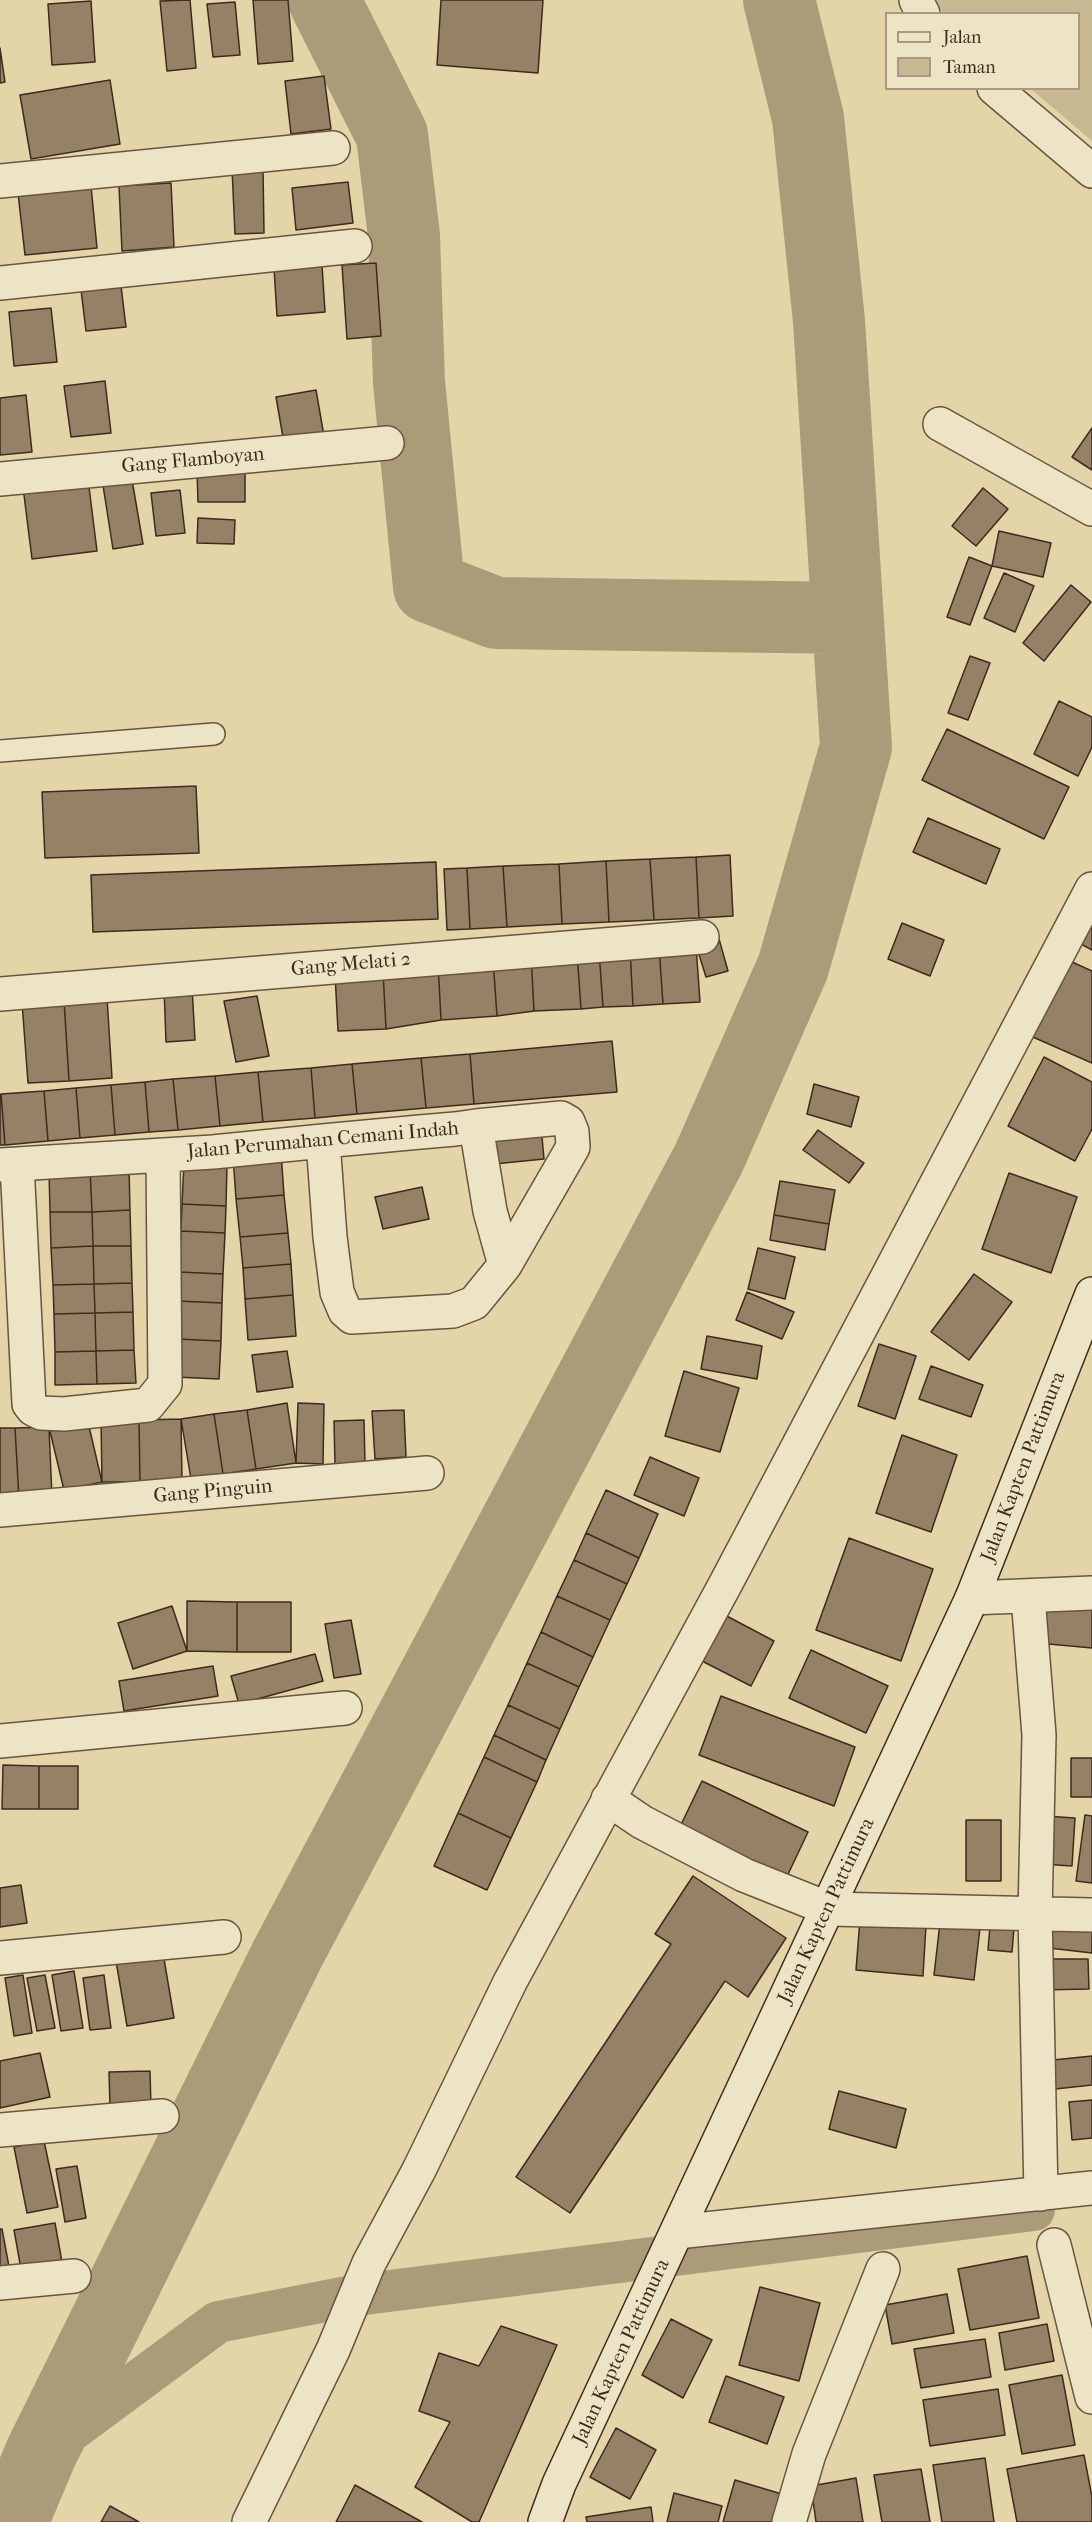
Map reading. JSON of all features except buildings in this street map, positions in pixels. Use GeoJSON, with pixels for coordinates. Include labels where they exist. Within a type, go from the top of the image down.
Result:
{"type":"FeatureCollection","features":[{"type":"Feature","properties":{"kind":"street"},"geometry":{"type":"LineString","coordinates":[[996,90],[1092,171]]}},
{"type":"Feature","properties":{"kind":"street"},"geometry":{"type":"LineString","coordinates":[[0,181],[333,148]]}},
{"type":"Feature","properties":{"kind":"street"},"geometry":{"type":"LineString","coordinates":[[0,283],[356,246]]}},
{"type":"Feature","properties":{"kind":"street"},"geometry":{"type":"LineString","coordinates":[[940,424],[1092,509]]}},
{"type":"Feature","properties":{"kind":"street","name":"Gang Flamboyan"},"geometry":{"type":"LineString","coordinates":[[0,479],[387,443]]}},
{"type":"Feature","properties":{"kind":"street"},"geometry":{"type":"LineString","coordinates":[[249,2522],[333,2350],[369,2263],[419,2170],[510,1982],[726,1583],[1092,889]]}},
{"type":"Feature","properties":{"kind":"street","name":"Gang Melati 2"},"geometry":{"type":"LineString","coordinates":[[0,994],[702,937]]}},
{"type":"Feature","properties":{"kind":"street"},"geometry":{"type":"LineString","coordinates":[[323,1141],[337,1292],[345,1311],[352,1317],[453,1311],[474,1303],[505,1264],[573,1147],[572,1132],[568,1122],[561,1118],[476,1126]]}},
{"type":"Feature","properties":{"kind":"street","name":"Jalan Perumahan Cemani Indah"},"geometry":{"type":"LineString","coordinates":[[8,1165],[163,1156],[476,1126],[490,1211],[505,1264]]}},
{"type":"Feature","properties":{"kind":"street"},"geometry":{"type":"LineString","coordinates":[[8,1165],[29,1404],[41,1413],[64,1414],[148,1406],[165,1384],[163,1156]]}},
{"type":"Feature","properties":{"kind":"street","name":"Jalan Kapten Pattimura"},"geometry":{"type":"LineString","coordinates":[[545,2522],[559,2484],[655,2283],[972,1598],[1092,1294]]}},
{"type":"Feature","properties":{"kind":"street","name":"Gang Pinguin"},"geometry":{"type":"LineString","coordinates":[[0,1510],[427,1473]]}},
{"type":"Feature","properties":{"kind":"street"},"geometry":{"type":"LineString","coordinates":[[972,1598],[1092,1593]]}},
{"type":"Feature","properties":{"kind":"street"},"geometry":{"type":"LineString","coordinates":[[1028,1597],[1039,1736],[1035,1914],[1041,2193]]}},
{"type":"Feature","properties":{"kind":"street"},"geometry":{"type":"LineString","coordinates":[[0,1741],[345,1708]]}},
{"type":"Feature","properties":{"kind":"street"},"geometry":{"type":"LineString","coordinates":[[608,1799],[642,1822],[744,1875],[829,1909],[1092,1915]]}},
{"type":"Feature","properties":{"kind":"street"},"geometry":{"type":"LineString","coordinates":[[0,1958],[224,1937]]}},
{"type":"Feature","properties":{"kind":"street"},"geometry":{"type":"LineString","coordinates":[[0,2130],[162,2116]]}},
{"type":"Feature","properties":{"kind":"street"},"geometry":{"type":"LineString","coordinates":[[675,2237],[1092,2188]]}},
{"type":"Feature","properties":{"kind":"street"},"geometry":{"type":"LineString","coordinates":[[1054,2245],[1092,2397]]}},
{"type":"Feature","properties":{"kind":"street"},"geometry":{"type":"LineString","coordinates":[[789,2522],[809,2454],[883,2269]]}},
{"type":"Feature","properties":{"kind":"street"},"geometry":{"type":"LineString","coordinates":[[0,2283],[74,2276]]}},
{"type":"Feature","properties":{"kind":"lane"},"geometry":{"type":"LineString","coordinates":[[0,751],[214,734]]}},
{"type":"Feature","properties":{"kind":"green space"},"geometry":{"type":"Polygon","coordinates":[[[929,0],[1092,0],[1092,141],[1032,90],[1080,90],[1080,12],[943,12],[929,0]]]}},
{"type":"Feature","properties":{"kind":"waterway"},"geometry":{"type":"LineString","coordinates":[[324,0],[392,135],[404,236],[409,382],[429,587],[496,613],[848,618]]}},
{"type":"Feature","properties":{"kind":"waterway"},"geometry":{"type":"LineString","coordinates":[[12,2522],[41,2453],[288,1953],[709,1158],[793,967],[856,747],[829,321],[808,118],[779,0]]}},
{"type":"Feature","properties":{"kind":"waterway"},"geometry":{"type":"LineString","coordinates":[[41,2453],[218,2322],[357,2295],[1034,2210]]}}]}
